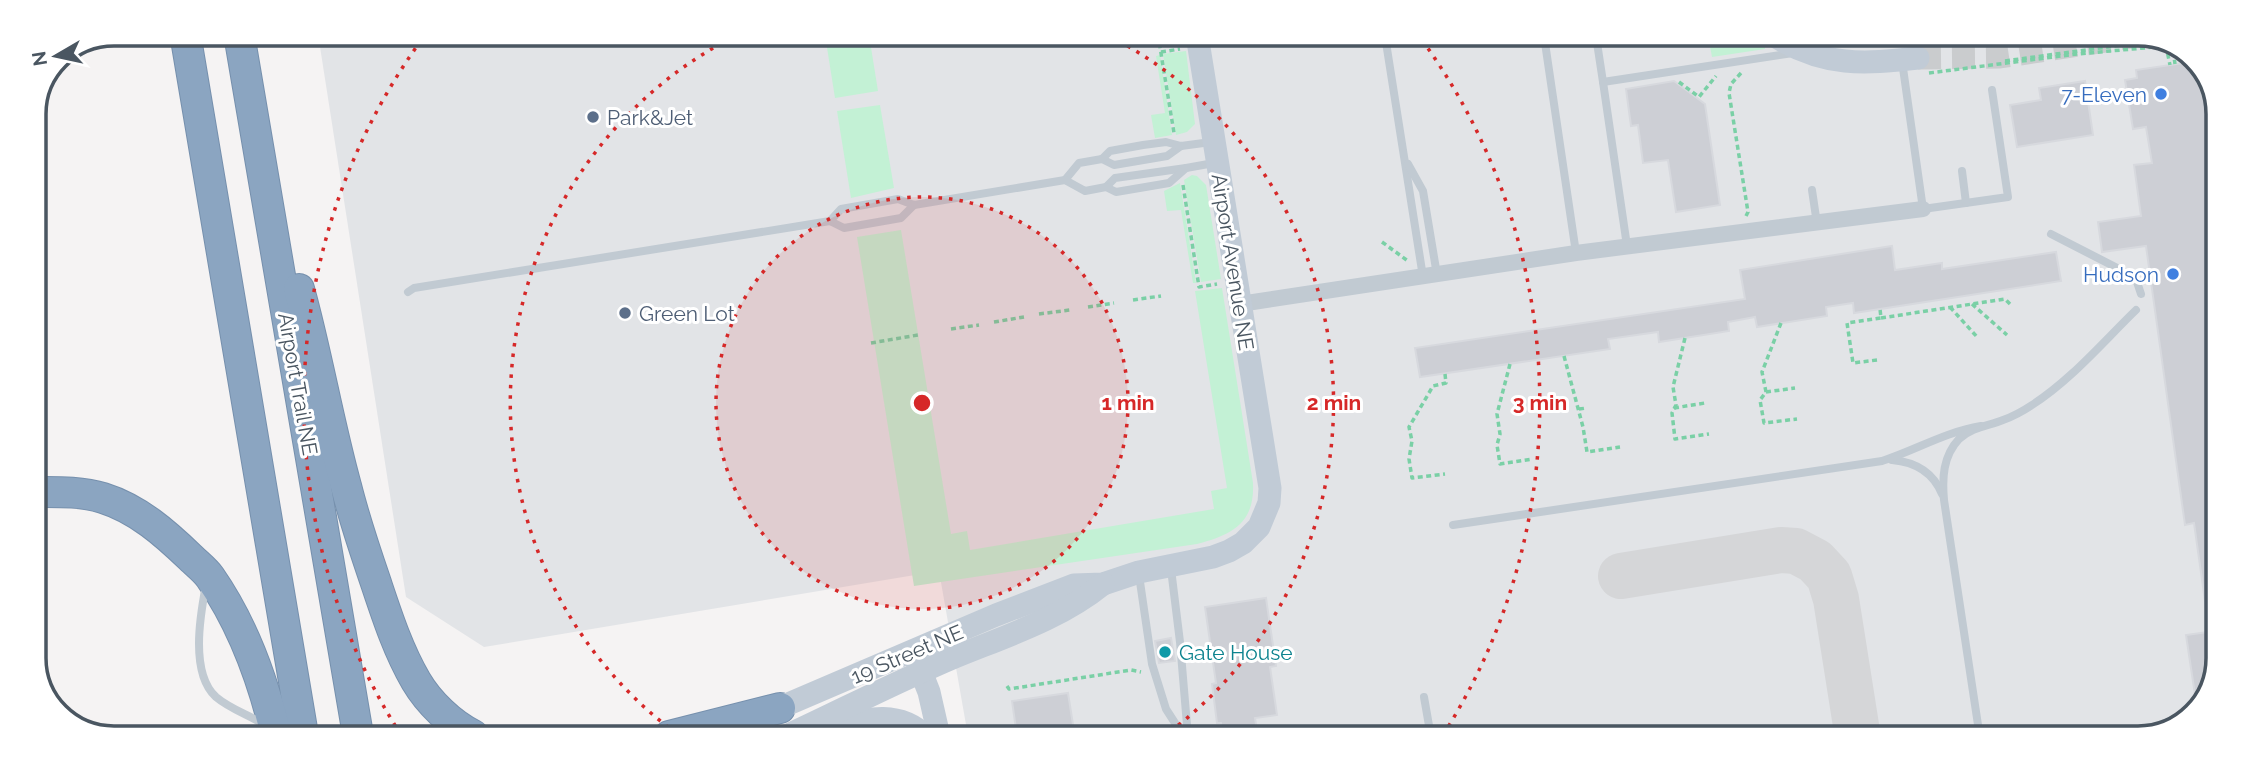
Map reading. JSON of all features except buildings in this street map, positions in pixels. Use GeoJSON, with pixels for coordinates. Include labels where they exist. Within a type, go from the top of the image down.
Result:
{"type":"FeatureCollection","features":[{"type":"Feature","properties":{"kind":"highway"},"geometry":{"type":"LineString","coordinates":[[187,45],[284,726]]}},
{"type":"Feature","properties":{"kind":"highway","name":"Airport Trail NE"},"geometry":{"type":"LineString","coordinates":[[241,45],[356,726]]}},
{"type":"Feature","properties":{"kind":"highway"},"geometry":{"type":"LineString","coordinates":[[252,113],[316,349],[345,485],[388,618],[417,683],[439,710],[458,726]]}},
{"type":"Feature","properties":{"kind":"highway"},"geometry":{"type":"LineString","coordinates":[[46,492],[71,492],[102,497],[125,508],[152,523],[208,575],[251,655],[282,726]]}},
{"type":"Feature","properties":{"kind":"street","name":"Airport Avenue NE"},"geometry":{"type":"LineString","coordinates":[[1198,45],[1269,488]]}},
{"type":"Feature","properties":{"kind":"street"},"geometry":{"type":"LineString","coordinates":[[1792,45],[1833,60],[1917,66]]}},
{"type":"Feature","properties":{"kind":"street"},"geometry":{"type":"LineString","coordinates":[[1240,304],[1705,235],[1817,224],[1923,209]]}},
{"type":"Feature","properties":{"kind":"street","name":"19 Street NE"},"geometry":{"type":"LineString","coordinates":[[786,726],[913,651],[1074,585],[1103,584],[1139,572],[1213,557],[1243,543],[1259,527],[1265,516],[1269,503],[1269,488]]}},
{"type":"Feature","properties":{"kind":"street","name":"19 Street NE"},"geometry":{"type":"LineString","coordinates":[[786,726],[1013,634],[1081,603],[1103,584]]}},
{"type":"Feature","properties":{"kind":"street"},"geometry":{"type":"LineString","coordinates":[[913,651],[934,707],[937,726]]}},
{"type":"Feature","properties":{"kind":"street"},"geometry":{"type":"LineString","coordinates":[[793,726],[875,717],[911,726]]}},
{"type":"Feature","properties":{"kind":"lane"},"geometry":{"type":"LineString","coordinates":[[1386,45],[1404,156],[1430,276]]}},
{"type":"Feature","properties":{"kind":"lane"},"geometry":{"type":"LineString","coordinates":[[1545,45],[1576,253]]}},
{"type":"Feature","properties":{"kind":"lane"},"geometry":{"type":"LineString","coordinates":[[1597,45],[1627,246]]}},
{"type":"Feature","properties":{"kind":"lane"},"geometry":{"type":"LineString","coordinates":[[1603,82],[1804,51]]}},
{"type":"Feature","properties":{"kind":"lane"},"geometry":{"type":"LineString","coordinates":[[1917,66],[1923,209],[2008,197],[1992,90]]}},
{"type":"Feature","properties":{"kind":"lane"},"geometry":{"type":"LineString","coordinates":[[1102,159],[1110,151],[1166,142],[1216,152]]}},
{"type":"Feature","properties":{"kind":"lane"},"geometry":{"type":"LineString","coordinates":[[1065,180],[1079,163],[1102,159],[1114,164],[1167,156],[1181,146]]}},
{"type":"Feature","properties":{"kind":"lane"},"geometry":{"type":"LineString","coordinates":[[1106,187],[1116,192],[1169,183],[1186,168],[1216,152]]}},
{"type":"Feature","properties":{"kind":"lane"},"geometry":{"type":"LineString","coordinates":[[1404,156],[1423,191],[1430,276]]}},
{"type":"Feature","properties":{"kind":"lane"},"geometry":{"type":"LineString","coordinates":[[830,221],[841,209],[898,200],[914,205],[1065,180],[1085,191],[1106,187],[1115,178],[1186,168]]}},
{"type":"Feature","properties":{"kind":"lane"},"geometry":{"type":"LineString","coordinates":[[1962,171],[1966,203]]}},
{"type":"Feature","properties":{"kind":"lane"},"geometry":{"type":"LineString","coordinates":[[1812,190],[1817,224]]}},
{"type":"Feature","properties":{"kind":"lane"},"geometry":{"type":"LineString","coordinates":[[408,292],[414,288],[830,221],[844,228],[901,218],[914,205]]}},
{"type":"Feature","properties":{"kind":"lane"},"geometry":{"type":"LineString","coordinates":[[2051,234],[2127,273],[2137,282],[2141,294]]}},
{"type":"Feature","properties":{"kind":"lane"},"geometry":{"type":"LineString","coordinates":[[1453,525],[1882,461],[1951,433],[2005,420],[2035,403],[2070,374],[2136,310]]}},
{"type":"Feature","properties":{"kind":"lane"},"geometry":{"type":"LineString","coordinates":[[1978,726],[1944,500],[1943,473],[1945,463],[1957,441],[1981,426]]}},
{"type":"Feature","properties":{"kind":"lane"},"geometry":{"type":"LineString","coordinates":[[1882,461],[1908,463],[1923,470],[1936,481],[1944,500]]}},
{"type":"Feature","properties":{"kind":"lane"},"geometry":{"type":"LineString","coordinates":[[1170,565],[1180,642],[1185,726]]}},
{"type":"Feature","properties":{"kind":"lane"},"geometry":{"type":"LineString","coordinates":[[1139,572],[1155,673],[1166,709],[1178,726]]}},
{"type":"Feature","properties":{"kind":"lane"},"geometry":{"type":"LineString","coordinates":[[208,575],[199,633],[204,677],[208,687],[223,702],[270,726]]}},
{"type":"Feature","properties":{"kind":"lane"},"geometry":{"type":"LineString","coordinates":[[1424,697],[1429,726]]}},
{"type":"Feature","properties":{"kind":"path"},"geometry":{"type":"LineString","coordinates":[[1160,45],[1174,135]]}},
{"type":"Feature","properties":{"kind":"path"},"geometry":{"type":"LineString","coordinates":[[1161,52],[1190,45]]}},
{"type":"Feature","properties":{"kind":"path"},"geometry":{"type":"LineString","coordinates":[[1917,66],[2111,45]]}},
{"type":"Feature","properties":{"kind":"path"},"geometry":{"type":"LineString","coordinates":[[1917,66],[2152,47]]}},
{"type":"Feature","properties":{"kind":"path"},"geometry":{"type":"LineString","coordinates":[[2169,53],[2173,64],[2173,55]]}},
{"type":"Feature","properties":{"kind":"path"},"geometry":{"type":"LineString","coordinates":[[1738,71],[1748,69],[1734,80],[1729,93],[1748,212],[1745,217]]}},
{"type":"Feature","properties":{"kind":"path"},"geometry":{"type":"LineString","coordinates":[[1675,79],[1699,97],[1718,74]]}},
{"type":"Feature","properties":{"kind":"path"},"geometry":{"type":"LineString","coordinates":[[1182,183],[1199,287],[1226,283]]}},
{"type":"Feature","properties":{"kind":"path"},"geometry":{"type":"LineString","coordinates":[[1382,242],[1410,262],[1411,266]]}},
{"type":"Feature","properties":{"kind":"path"},"geometry":{"type":"LineString","coordinates":[[1133,300],[1161,296]]}},
{"type":"Feature","properties":{"kind":"path"},"geometry":{"type":"LineString","coordinates":[[1877,360],[1853,363],[1847,323],[2006,299],[2010,304]]}},
{"type":"Feature","properties":{"kind":"path"},"geometry":{"type":"LineString","coordinates":[[1087,307],[1114,303]]}},
{"type":"Feature","properties":{"kind":"path"},"geometry":{"type":"LineString","coordinates":[[1972,304],[2007,335]]}},
{"type":"Feature","properties":{"kind":"path"},"geometry":{"type":"LineString","coordinates":[[1950,307],[1978,338]]}},
{"type":"Feature","properties":{"kind":"path"},"geometry":{"type":"LineString","coordinates":[[1880,309],[1881,318]]}},
{"type":"Feature","properties":{"kind":"path"},"geometry":{"type":"LineString","coordinates":[[1039,314],[1070,310]]}},
{"type":"Feature","properties":{"kind":"path"},"geometry":{"type":"LineString","coordinates":[[994,322],[1024,317]]}},
{"type":"Feature","properties":{"kind":"path"},"geometry":{"type":"LineString","coordinates":[[1766,392],[1762,372],[1781,323]]}},
{"type":"Feature","properties":{"kind":"path"},"geometry":{"type":"LineString","coordinates":[[951,329],[979,325]]}},
{"type":"Feature","properties":{"kind":"path"},"geometry":{"type":"LineString","coordinates":[[871,343],[918,335]]}},
{"type":"Feature","properties":{"kind":"path"},"geometry":{"type":"LineString","coordinates":[[1685,338],[1672,387],[1676,405],[1672,413],[1675,439],[1709,434]]}},
{"type":"Feature","properties":{"kind":"path"},"geometry":{"type":"LineString","coordinates":[[1564,356],[1579,409],[1587,452],[1620,447]]}},
{"type":"Feature","properties":{"kind":"path"},"geometry":{"type":"LineString","coordinates":[[1510,364],[1497,414],[1500,464],[1533,459]]}},
{"type":"Feature","properties":{"kind":"path"},"geometry":{"type":"LineString","coordinates":[[1445,374],[1446,383],[1433,386],[1409,427],[1412,440],[1409,458],[1412,478],[1445,474]]}},
{"type":"Feature","properties":{"kind":"path"},"geometry":{"type":"LineString","coordinates":[[1795,388],[1766,392],[1760,400],[1764,423],[1797,419]]}},
{"type":"Feature","properties":{"kind":"path"},"geometry":{"type":"LineString","coordinates":[[1674,408],[1705,403]]}},
{"type":"Feature","properties":{"kind":"path"},"geometry":{"type":"LineString","coordinates":[[1579,409],[1587,408]]}},
{"type":"Feature","properties":{"kind":"path"},"geometry":{"type":"LineString","coordinates":[[1007,686],[1009,689],[1131,670],[1155,673]]}},
{"type":"Feature","properties":{"kind":"shaded area"},"geometry":{"type":"Polygon","coordinates":[[[320,45],[2138,45],[2164,51],[2183,62],[2197,80],[2204,96],[2206,667],[2201,684],[2190,703],[2160,723],[2138,726],[966,726],[939,571],[484,647],[406,597],[320,45]]]}},
{"type":"Feature","properties":{"kind":"green space"},"geometry":{"type":"Polygon","coordinates":[[[827,45],[871,45],[878,91],[835,98],[827,45]]]}},
{"type":"Feature","properties":{"kind":"green space"},"geometry":{"type":"Polygon","coordinates":[[[1710,45],[1765,46],[1765,49],[1712,57],[1710,45]]]}},
{"type":"Feature","properties":{"kind":"green space"},"geometry":{"type":"Polygon","coordinates":[[[1832,45],[1901,45],[1870,47],[1832,45]]]}},
{"type":"Feature","properties":{"kind":"green space"},"geometry":{"type":"Polygon","coordinates":[[[1186,51],[1195,124],[1187,132],[1176,135],[1163,54],[1186,51]]]}},
{"type":"Feature","properties":{"kind":"green space"},"geometry":{"type":"Polygon","coordinates":[[[1160,55],[1172,135],[1155,138],[1151,115],[1165,113],[1156,56],[1160,55]]]}},
{"type":"Feature","properties":{"kind":"green space"},"geometry":{"type":"Polygon","coordinates":[[[880,105],[894,188],[851,198],[837,111],[880,105]]]}},
{"type":"Feature","properties":{"kind":"green space"},"geometry":{"type":"Polygon","coordinates":[[[1192,175],[1206,185],[1221,279],[1201,282],[1184,180],[1192,175]]]}},
{"type":"Feature","properties":{"kind":"green space"},"geometry":{"type":"Polygon","coordinates":[[[1180,183],[1196,283],[1193,283],[1181,210],[1167,211],[1164,191],[1180,183]]]}},
{"type":"Feature","properties":{"kind":"green space"},"geometry":{"type":"Polygon","coordinates":[[[901,230],[951,534],[967,531],[970,550],[1214,509],[1211,491],[1227,488],[1195,291],[1222,288],[1253,483],[1253,497],[1245,518],[1231,531],[1197,544],[914,586],[857,237],[901,230]]]}},
{"type":"Feature","properties":{"kind":"taxiway"},"geometry":{"type":"LineString","coordinates":[[1621,576],[1781,550],[1796,551],[1815,561],[1829,576],[1836,599],[1856,726]]}},
{"type":"Feature","properties":{"kind":"tunnel"},"geometry":{"type":"LineString","coordinates":[[1918,58],[2000,57],[2079,45]]}},
{"type":"Feature","properties":{"kind":"place","name":"7-Eleven"},"geometry":{"type":"Point","coordinates":[2161,94]}},
{"type":"Feature","properties":{"kind":"place","name":"Park&Jet"},"geometry":{"type":"Point","coordinates":[593,117]}},
{"type":"Feature","properties":{"kind":"place","name":"Hudson"},"geometry":{"type":"Point","coordinates":[2173,274]}},
{"type":"Feature","properties":{"kind":"place","name":"Green Lot"},"geometry":{"type":"Point","coordinates":[625,313]}},
{"type":"Feature","properties":{"kind":"place","name":"Gate House"},"geometry":{"type":"Point","coordinates":[1165,652]}}]}
